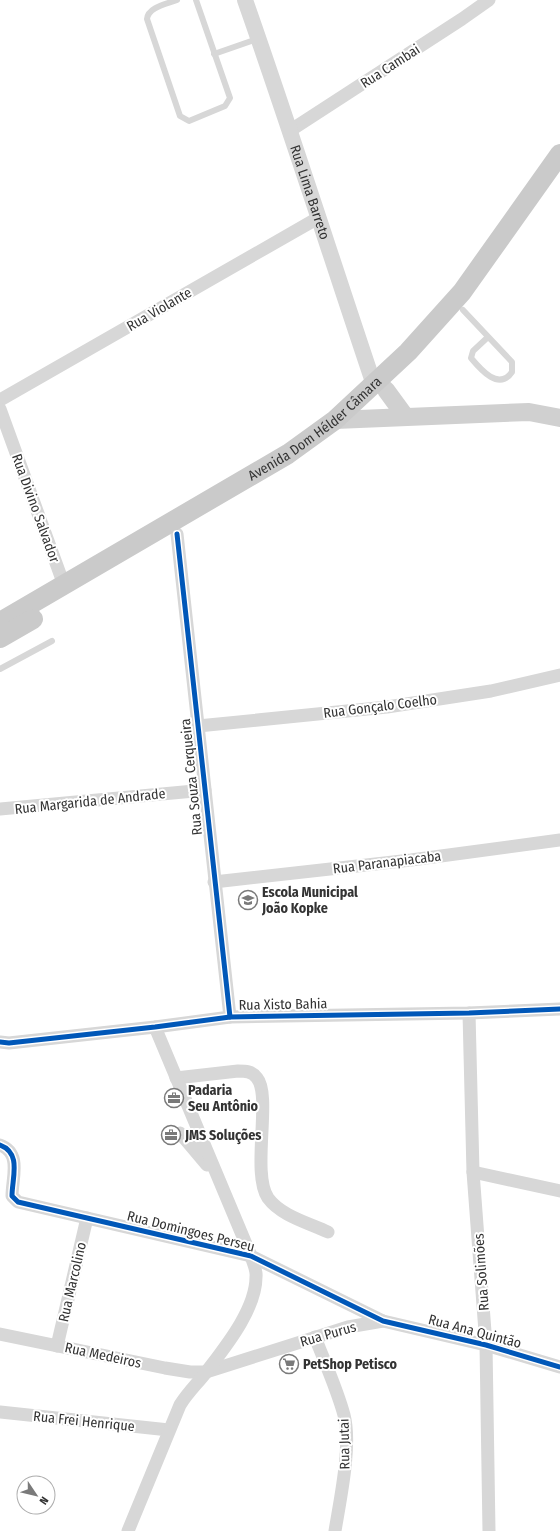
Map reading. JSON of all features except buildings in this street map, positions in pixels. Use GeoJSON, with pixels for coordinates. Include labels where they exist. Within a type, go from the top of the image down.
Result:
{"type":"FeatureCollection","features":[{"type":"Feature","properties":{"kind":"main road","name":"Avenida Dom Hélder Câmara"},"geometry":{"type":"LineString","coordinates":[[0,638],[296,465],[355,419],[408,352],[462,292],[560,154]]}},
{"type":"Feature","properties":{"kind":"main road","name":"Avenida Dom Hélder Câmara"},"geometry":{"type":"LineString","coordinates":[[0,622],[288,454],[380,388],[462,310],[560,177]]}},
{"type":"Feature","properties":{"kind":"main road"},"geometry":{"type":"LineString","coordinates":[[380,388],[405,416]]}},
{"type":"Feature","properties":{"kind":"main road"},"geometry":{"type":"LineString","coordinates":[[335,420],[529,412],[560,418]]}},
{"type":"Feature","properties":{"kind":"street","name":"Rua Lima Barreto"},"geometry":{"type":"LineString","coordinates":[[245,0],[291,130],[318,218],[380,388]]}},
{"type":"Feature","properties":{"kind":"street","name":"Rua Cambai"},"geometry":{"type":"LineString","coordinates":[[291,130],[462,19],[488,0]]}},
{"type":"Feature","properties":{"kind":"street","name":"Rua Violante"},"geometry":{"type":"LineString","coordinates":[[0,400],[318,218]]}},
{"type":"Feature","properties":{"kind":"street","name":"Rua Divino Salvador"},"geometry":{"type":"LineString","coordinates":[[0,409],[64,585]]}},
{"type":"Feature","properties":{"kind":"street","name":"Rua Souza Cerqueira"},"geometry":{"type":"LineString","coordinates":[[177,534],[230,1017]]}},
{"type":"Feature","properties":{"kind":"street","name":"Rua Gonçalo Coelho"},"geometry":{"type":"LineString","coordinates":[[198,726],[387,707],[490,691],[560,675]]}},
{"type":"Feature","properties":{"kind":"street","name":"Rua Margarida de Andrade"},"geometry":{"type":"LineString","coordinates":[[0,809],[205,790]]}},
{"type":"Feature","properties":{"kind":"street","name":"Rua Paranapiacaba"},"geometry":{"type":"LineString","coordinates":[[214,882],[412,860],[560,840]]}},
{"type":"Feature","properties":{"kind":"street","name":"Rua Xisto Bahia"},"geometry":{"type":"LineString","coordinates":[[4,1042],[155,1027],[230,1017],[469,1013],[560,1009]]}},
{"type":"Feature","properties":{"kind":"street","name":"Rua Solimões"},"geometry":{"type":"LineString","coordinates":[[469,1013],[473,1172],[486,1345],[489,1531]]}},
{"type":"Feature","properties":{"kind":"street"},"geometry":{"type":"LineString","coordinates":[[128,1531],[169,1430],[189,1390],[206,1372],[250,1307],[255,1293],[257,1275],[251,1256],[217,1178],[155,1027]]}},
{"type":"Feature","properties":{"kind":"street"},"geometry":{"type":"LineString","coordinates":[[176,1078],[247,1071],[257,1076],[262,1090],[261,1144],[264,1188],[267,1197],[280,1210],[328,1232]]}},
{"type":"Feature","properties":{"kind":"street"},"geometry":{"type":"LineString","coordinates":[[180,1134],[217,1178]]}},
{"type":"Feature","properties":{"kind":"street","name":"Rua Domingoes Perseu"},"geometry":{"type":"LineString","coordinates":[[0,1145],[10,1151],[14,1164],[12,1196],[18,1202],[251,1256],[383,1321]]}},
{"type":"Feature","properties":{"kind":"street"},"geometry":{"type":"LineString","coordinates":[[473,1172],[560,1191]]}},
{"type":"Feature","properties":{"kind":"street","name":"Rua Marcolino"},"geometry":{"type":"LineString","coordinates":[[57,1346],[87,1218]]}},
{"type":"Feature","properties":{"kind":"street","name":"Rua Ana Quintão"},"geometry":{"type":"LineString","coordinates":[[383,1321],[486,1345],[560,1367]]}},
{"type":"Feature","properties":{"kind":"street","name":"Rua Purus"},"geometry":{"type":"LineString","coordinates":[[206,1372],[315,1337],[363,1324],[383,1321]]}},
{"type":"Feature","properties":{"kind":"street","name":"Rua Medeiros"},"geometry":{"type":"LineString","coordinates":[[0,1334],[171,1369],[190,1372],[206,1372]]}},
{"type":"Feature","properties":{"kind":"street","name":"Rua Jutai"},"geometry":{"type":"LineString","coordinates":[[315,1337],[345,1416],[346,1436],[344,1475],[335,1531]]}},
{"type":"Feature","properties":{"kind":"street","name":"Rua Frei Henrique"},"geometry":{"type":"LineString","coordinates":[[0,1412],[169,1430]]}},
{"type":"Feature","properties":{"kind":"lane"},"geometry":{"type":"LineString","coordinates":[[177,0],[152,10],[147,14],[146,19],[180,116],[184,120],[190,121],[225,106],[230,98],[196,0]]}},
{"type":"Feature","properties":{"kind":"lane"},"geometry":{"type":"LineString","coordinates":[[214,54],[259,39]]}},
{"type":"Feature","properties":{"kind":"lane"},"geometry":{"type":"LineString","coordinates":[[462,310],[488,337],[513,365],[512,372],[504,380],[497,380],[489,376],[471,358],[473,351],[488,337]]}},
{"type":"Feature","properties":{"kind":"lane"},"geometry":{"type":"LineString","coordinates":[[0,669],[52,641]]}},
{"type":"Feature","properties":{"kind":"cycle path"},"geometry":{"type":"LineString","coordinates":[[177,534],[230,1017]]}},
{"type":"Feature","properties":{"kind":"cycle path"},"geometry":{"type":"LineString","coordinates":[[0,1042],[9,1043],[230,1017],[469,1013],[560,1009]]}},
{"type":"Feature","properties":{"kind":"cycle path"},"geometry":{"type":"LineString","coordinates":[[0,1145],[7,1149],[13,1160],[14,1174],[12,1196],[18,1202],[251,1256],[383,1321],[486,1345],[560,1367]]}},
{"type":"Feature","properties":{"kind":"place","name":"Escola Municipal João Kopke"},"geometry":{"type":"Point","coordinates":[248,900]}},
{"type":"Feature","properties":{"kind":"place","name":"Padaria Seu Antônio"},"geometry":{"type":"Point","coordinates":[174,1098]}},
{"type":"Feature","properties":{"kind":"place","name":"JMS Soluções"},"geometry":{"type":"Point","coordinates":[171,1135]}},
{"type":"Feature","properties":{"kind":"place","name":"PetShop Petisco"},"geometry":{"type":"Point","coordinates":[289,1364]}}]}
